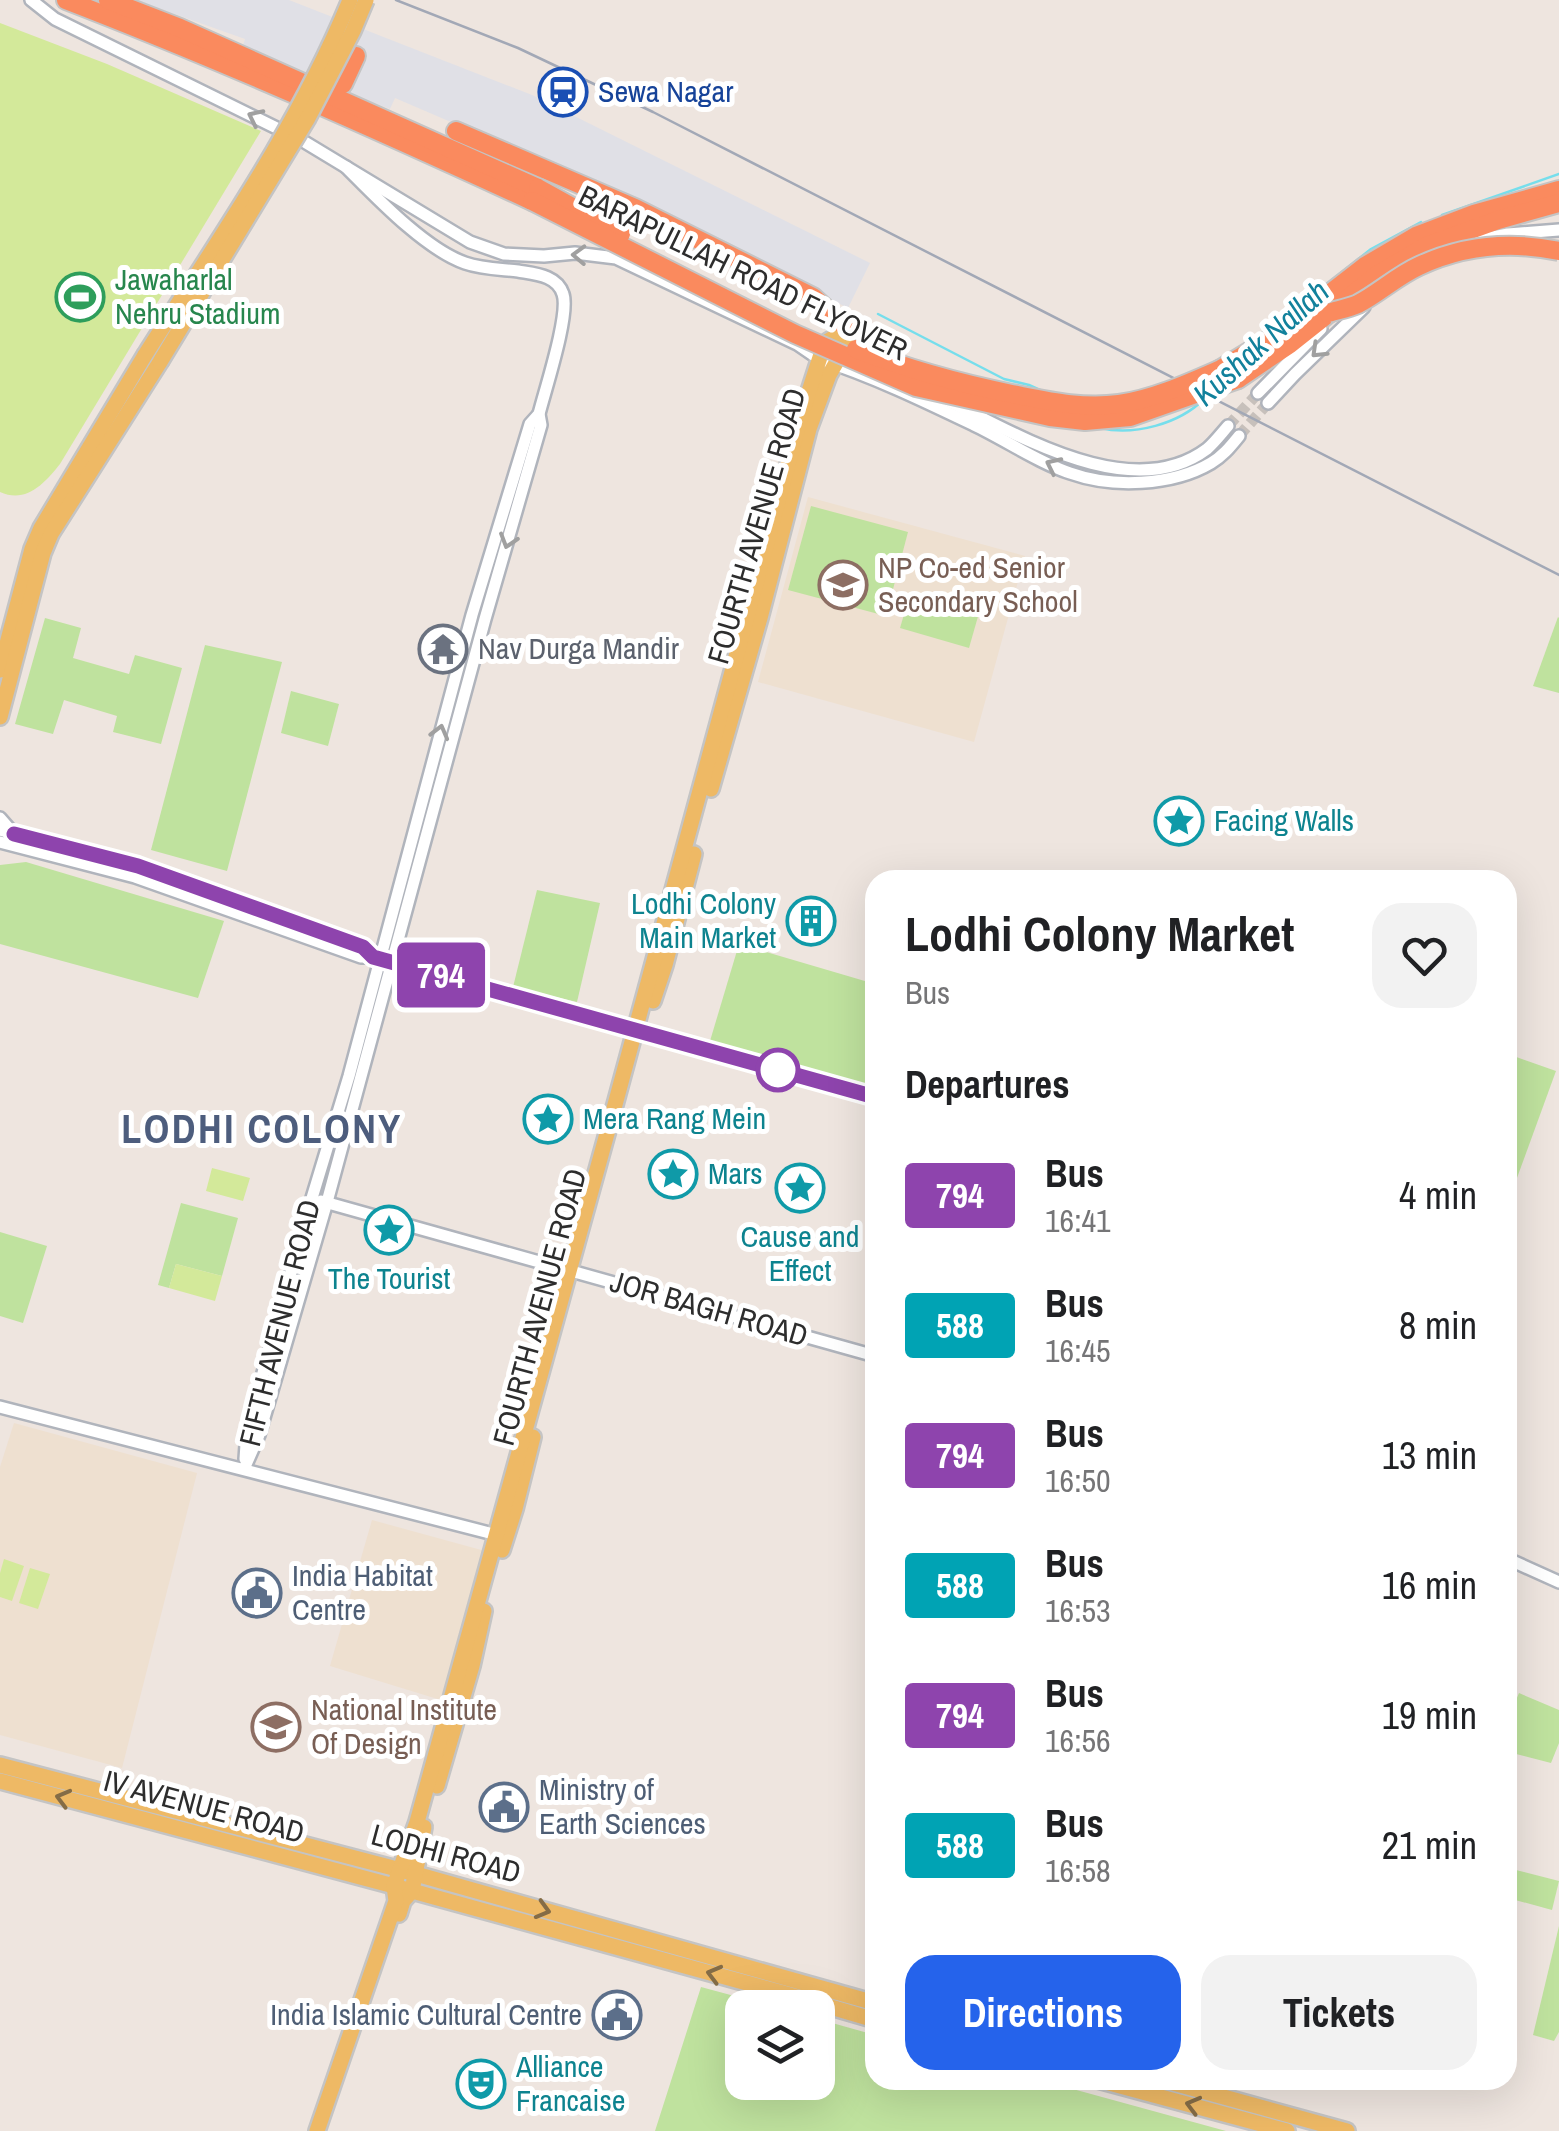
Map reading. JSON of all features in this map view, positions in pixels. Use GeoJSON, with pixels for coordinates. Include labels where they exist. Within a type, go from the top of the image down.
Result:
{"type":"FeatureCollection","features":[{"type":"Feature","properties":{"kind":"highway","name":"BARAPULLAH ROAD FLYOVER"},"geometry":{"type":"LineString","coordinates":[[66,0],[535,195],[826,337],[899,366],[1076,407],[1121,404],[1221,370],[1275,336],[1366,266],[1416,236],[1474,214],[1559,190]]}},
{"type":"Feature","properties":{"kind":"highway"},"geometry":{"type":"LineString","coordinates":[[108,0],[471,148]]}},
{"type":"Feature","properties":{"kind":"highway"},"geometry":{"type":"LineString","coordinates":[[343,84],[356,56]]}},
{"type":"Feature","properties":{"kind":"highway"},"geometry":{"type":"LineString","coordinates":[[456,131],[471,148]]}},
{"type":"Feature","properties":{"kind":"highway","name":"BARAPULLAH ROAD FLYOVER"},"geometry":{"type":"LineString","coordinates":[[471,148],[507,164],[535,195],[794,334],[849,359],[916,386],[1085,421],[1130,417],[1238,379],[1290,344],[1377,275],[1426,246],[1559,203]]}},
{"type":"Feature","properties":{"kind":"highway"},"geometry":{"type":"LineString","coordinates":[[507,164],[635,208],[813,298],[848,329]]}},
{"type":"Feature","properties":{"kind":"highway"},"geometry":{"type":"LineString","coordinates":[[1328,312],[1356,305],[1420,266],[1467,249],[1494,245],[1559,248]]}},
{"type":"Feature","properties":{"kind":"main road"},"geometry":{"type":"LineString","coordinates":[[0,717],[51,534],[318,74],[350,0]]}},
{"type":"Feature","properties":{"kind":"main road"},"geometry":{"type":"LineString","coordinates":[[0,670],[41,528],[308,118],[366,0]]}},
{"type":"Feature","properties":{"kind":"main road"},"geometry":{"type":"LineString","coordinates":[[822,352],[828,341],[848,329]]}},
{"type":"Feature","properties":{"kind":"main road","name":"FOURTH AVENUE ROAD"},"geometry":{"type":"LineString","coordinates":[[639,1030],[665,965],[809,429],[848,329]]}},
{"type":"Feature","properties":{"kind":"main road","name":"FOURTH AVENUE ROAD"},"geometry":{"type":"LineString","coordinates":[[326,2131],[403,1901],[412,1892],[439,1759],[639,1030],[784,476],[822,352]]}},
{"type":"Feature","properties":{"kind":"main road","name":"FOURTH AVENUE ROAD"},"geometry":{"type":"LineString","coordinates":[[318,2131],[385,1937],[396,1901],[396,1878],[439,1759]]}},
{"type":"Feature","properties":{"kind":"main road","name":"LODHI ROAD"},"geometry":{"type":"LineString","coordinates":[[0,1765],[396,1878],[412,1892],[865,2017]]}},
{"type":"Feature","properties":{"kind":"main road","name":"IV AVENUE ROAD"},"geometry":{"type":"LineString","coordinates":[[0,1781],[396,1878]]}},
{"type":"Feature","properties":{"kind":"main road","name":"LODHI ROAD"},"geometry":{"type":"LineString","coordinates":[[396,1878],[416,1874],[865,2000]]}},
{"type":"Feature","properties":{"kind":"main road"},"geometry":{"type":"LineString","coordinates":[[1135,2090],[1287,2131]]}},
{"type":"Feature","properties":{"kind":"main road"},"geometry":{"type":"LineString","coordinates":[[1198,2090],[1347,2131]]}},
{"type":"Feature","properties":{"kind":"street"},"geometry":{"type":"LineString","coordinates":[[32,0],[55,19],[303,140],[470,242],[504,254],[575,253],[616,258],[796,344],[839,358],[1071,459],[1118,469],[1173,465],[1211,446],[1228,426]]}},
{"type":"Feature","properties":{"kind":"street","name":"FIFTH AVENUE ROAD"},"geometry":{"type":"LineString","coordinates":[[244,1468],[248,1430],[349,1076],[472,615],[530,424],[539,414],[564,314],[563,291],[557,282],[538,274],[478,266],[448,254],[388,209],[346,167]]}},
{"type":"Feature","properties":{"kind":"street"},"geometry":{"type":"LineString","coordinates":[[1258,394],[1347,302],[1402,267],[1464,243],[1559,230]]}},
{"type":"Feature","properties":{"kind":"street"},"geometry":{"type":"LineString","coordinates":[[1268,403],[1358,312],[1398,284],[1440,264],[1483,251],[1524,244],[1559,248]]}},
{"type":"Feature","properties":{"kind":"street"},"geometry":{"type":"LineString","coordinates":[[839,358],[1070,474],[1100,481],[1148,480],[1189,472],[1210,464],[1239,436]]}},
{"type":"Feature","properties":{"kind":"street"},"geometry":{"type":"LineString","coordinates":[[0,818],[6,842]]}},
{"type":"Feature","properties":{"kind":"street"},"geometry":{"type":"LineString","coordinates":[[0,830],[6,842],[135,878],[361,957],[381,959],[639,1030]]}},
{"type":"Feature","properties":{"kind":"street","name":"FIFTH AVENUE ROAD"},"geometry":{"type":"LineString","coordinates":[[244,1468],[260,1436],[327,1202],[381,959]]}},
{"type":"Feature","properties":{"kind":"street","name":"JOR BAGH ROAD"},"geometry":{"type":"LineString","coordinates":[[312,1198],[865,1353]]}},
{"type":"Feature","properties":{"kind":"street"},"geometry":{"type":"LineString","coordinates":[[0,1407],[501,1536]]}},
{"type":"Feature","properties":{"kind":"street"},"geometry":{"type":"LineString","coordinates":[[1517,1563],[1559,1582]]}},
{"type":"Feature","properties":{"kind":"shaded area"},"geometry":{"type":"Polygon","coordinates":[[[135,0],[289,0],[532,95],[870,263],[848,308],[616,193],[395,98],[390,109],[344,92],[242,49],[245,39],[135,0]]]}},
{"type":"Feature","properties":{"kind":"shaded area"},"geometry":{"type":"Polygon","coordinates":[[[808,497],[1025,556],[974,742],[758,682],[808,497]]]}},
{"type":"Feature","properties":{"kind":"shaded area"},"geometry":{"type":"Polygon","coordinates":[[[14,1423],[197,1473],[122,1768],[0,1735],[0,1467],[14,1423]]]}},
{"type":"Feature","properties":{"kind":"shaded area"},"geometry":{"type":"Polygon","coordinates":[[[372,1520],[485,1551],[444,1701],[330,1666],[372,1520]]]}},
{"type":"Feature","properties":{"kind":"green space","name":"Jawaharlal Nehru Stadium"},"geometry":{"type":"Polygon","coordinates":[[[0,23],[107,64],[261,131],[60,464],[34,490],[18,495],[0,492],[0,23]]]}},
{"type":"Feature","properties":{"kind":"green space"},"geometry":{"type":"Polygon","coordinates":[[[811,506],[908,532],[886,616],[788,590],[811,506]]]}},
{"type":"Feature","properties":{"kind":"green space"},"geometry":{"type":"Polygon","coordinates":[[[910,594],[979,613],[969,648],[900,628],[910,594]]]}},
{"type":"Feature","properties":{"kind":"green space"},"geometry":{"type":"Polygon","coordinates":[[[45,618],[81,628],[73,658],[129,674],[135,655],[182,668],[161,744],[113,732],[117,716],[64,700],[53,734],[15,724],[45,618]]]}},
{"type":"Feature","properties":{"kind":"green space"},"geometry":{"type":"Polygon","coordinates":[[[1559,618],[1559,693],[1533,686],[1559,618]]]}},
{"type":"Feature","properties":{"kind":"green space"},"geometry":{"type":"Polygon","coordinates":[[[205,645],[282,662],[227,871],[151,850],[205,645]]]}},
{"type":"Feature","properties":{"kind":"green space"},"geometry":{"type":"Polygon","coordinates":[[[291,691],[339,704],[328,746],[281,733],[291,691]]]}},
{"type":"Feature","properties":{"kind":"green space"},"geometry":{"type":"Polygon","coordinates":[[[26,862],[224,921],[198,998],[0,944],[0,865],[26,862]]]}},
{"type":"Feature","properties":{"kind":"green space"},"geometry":{"type":"Polygon","coordinates":[[[537,890],[600,903],[577,1002],[513,987],[537,890]]]}},
{"type":"Feature","properties":{"kind":"green space"},"geometry":{"type":"Polygon","coordinates":[[[739,944],[865,981],[865,1086],[710,1041],[739,944]]]}},
{"type":"Feature","properties":{"kind":"green space"},"geometry":{"type":"Polygon","coordinates":[[[1517,1057],[1556,1071],[1517,1178],[1517,1057]]]}},
{"type":"Feature","properties":{"kind":"green space"},"geometry":{"type":"Polygon","coordinates":[[[212,1168],[250,1178],[243,1201],[206,1191],[212,1168]]]}},
{"type":"Feature","properties":{"kind":"green space"},"geometry":{"type":"Polygon","coordinates":[[[181,1203],[238,1218],[222,1276],[176,1264],[169,1288],[158,1285],[181,1203]]]}},
{"type":"Feature","properties":{"kind":"green space"},"geometry":{"type":"Polygon","coordinates":[[[0,1232],[47,1246],[23,1323],[0,1316],[0,1232]]]}},
{"type":"Feature","properties":{"kind":"green space"},"geometry":{"type":"Polygon","coordinates":[[[176,1264],[222,1276],[215,1301],[169,1288],[176,1264]]]}},
{"type":"Feature","properties":{"kind":"green space"},"geometry":{"type":"Polygon","coordinates":[[[4,1559],[24,1566],[12,1601],[0,1597],[4,1559]]]}},
{"type":"Feature","properties":{"kind":"green space"},"geometry":{"type":"Polygon","coordinates":[[[30,1568],[50,1574],[38,1609],[19,1603],[30,1568]]]}},
{"type":"Feature","properties":{"kind":"green space"},"geometry":{"type":"Polygon","coordinates":[[[1519,1693],[1559,1710],[1559,1743],[1551,1763],[1517,1754],[1519,1693]]]}},
{"type":"Feature","properties":{"kind":"green space"},"geometry":{"type":"Polygon","coordinates":[[[1517,1870],[1559,1881],[1552,1910],[1517,1900],[1517,1870]]]}},
{"type":"Feature","properties":{"kind":"green space"},"geometry":{"type":"Polygon","coordinates":[[[1559,1926],[1559,2032],[1554,2041],[1533,2035],[1559,1926]]]}},
{"type":"Feature","properties":{"kind":"green space"},"geometry":{"type":"Polygon","coordinates":[[[701,1987],[725,1993],[725,2100],[835,2100],[835,2024],[865,2032],[865,2090],[1076,2090],[1226,2131],[655,2131],[701,1987]]]}},
{"type":"Feature","properties":{"kind":"waterway","name":"Kushak Nallah"},"geometry":{"type":"LineString","coordinates":[[1442,215],[1559,174]]}},
{"type":"Feature","properties":{"kind":"waterway","name":"Kushak Nallah"},"geometry":{"type":"LineString","coordinates":[[1299,306],[1371,249],[1421,222]]}},
{"type":"Feature","properties":{"kind":"waterway","name":"Kushak Nallah"},"geometry":{"type":"LineString","coordinates":[[878,314],[1004,379],[1040,390]]}},
{"type":"Feature","properties":{"kind":"waterway","name":"Kushak Nallah"},"geometry":{"type":"LineString","coordinates":[[1100,428],[1155,426],[1182,415],[1204,399]]}},
{"type":"Feature","properties":{"kind":"tunnel"},"geometry":{"type":"LineString","coordinates":[[1228,426],[1258,393]]}},
{"type":"Feature","properties":{"kind":"tunnel"},"geometry":{"type":"LineString","coordinates":[[1239,436],[1268,403]]}},
{"type":"Feature","properties":{"kind":"railway"},"geometry":{"type":"LineString","coordinates":[[396,0],[518,48],[653,112],[1559,575]]}},
{"type":"Feature","properties":{"kind":"bus line","name":"794"},"geometry":{"type":"LineString","coordinates":[[14,834],[163,874],[363,947],[373,957],[865,1094]]}},
{"type":"Feature","properties":{"kind":"place","name":"Sewa Nagar"},"geometry":{"type":"Point","coordinates":[563,92]}},
{"type":"Feature","properties":{"kind":"place","name":"Jawaharlal Nehru Stadium"},"geometry":{"type":"Point","coordinates":[80,297]}},
{"type":"Feature","properties":{"kind":"place","name":"NP Co-ed Senior Secondary School"},"geometry":{"type":"Point","coordinates":[843,585]}},
{"type":"Feature","properties":{"kind":"place","name":"Nav Durga Mandir"},"geometry":{"type":"Point","coordinates":[443,649]}},
{"type":"Feature","properties":{"kind":"place","name":"Facing Walls"},"geometry":{"type":"Point","coordinates":[1179,821]}},
{"type":"Feature","properties":{"kind":"place","name":"Lodhi Colony Main Market"},"geometry":{"type":"Point","coordinates":[811,921]}},
{"type":"Feature","properties":{"kind":"place","name":"Mera Rang Mein"},"geometry":{"type":"Point","coordinates":[548,1119]}},
{"type":"Feature","properties":{"kind":"place","name":"Mars"},"geometry":{"type":"Point","coordinates":[673,1174]}},
{"type":"Feature","properties":{"kind":"place","name":"Cause and Effect"},"geometry":{"type":"Point","coordinates":[800,1188]}},
{"type":"Feature","properties":{"kind":"place","name":"The Tourist"},"geometry":{"type":"Point","coordinates":[389,1230]}},
{"type":"Feature","properties":{"kind":"place","name":"India Habitat Centre"},"geometry":{"type":"Point","coordinates":[257,1593]}},
{"type":"Feature","properties":{"kind":"place","name":"National Institute Of Design"},"geometry":{"type":"Point","coordinates":[276,1727]}},
{"type":"Feature","properties":{"kind":"place","name":"Ministry of Earth Sciences"},"geometry":{"type":"Point","coordinates":[504,1807]}},
{"type":"Feature","properties":{"kind":"place","name":"India Islamic Cultural Centre"},"geometry":{"type":"Point","coordinates":[617,2015]}},
{"type":"Feature","properties":{"kind":"place","name":"Alliance Francaise"},"geometry":{"type":"Point","coordinates":[481,2084]}},
{"type":"Feature","properties":{"kind":"district","name":"LODHI COLONY"},"geometry":{"type":"Point","coordinates":[262,1129]}}]}
